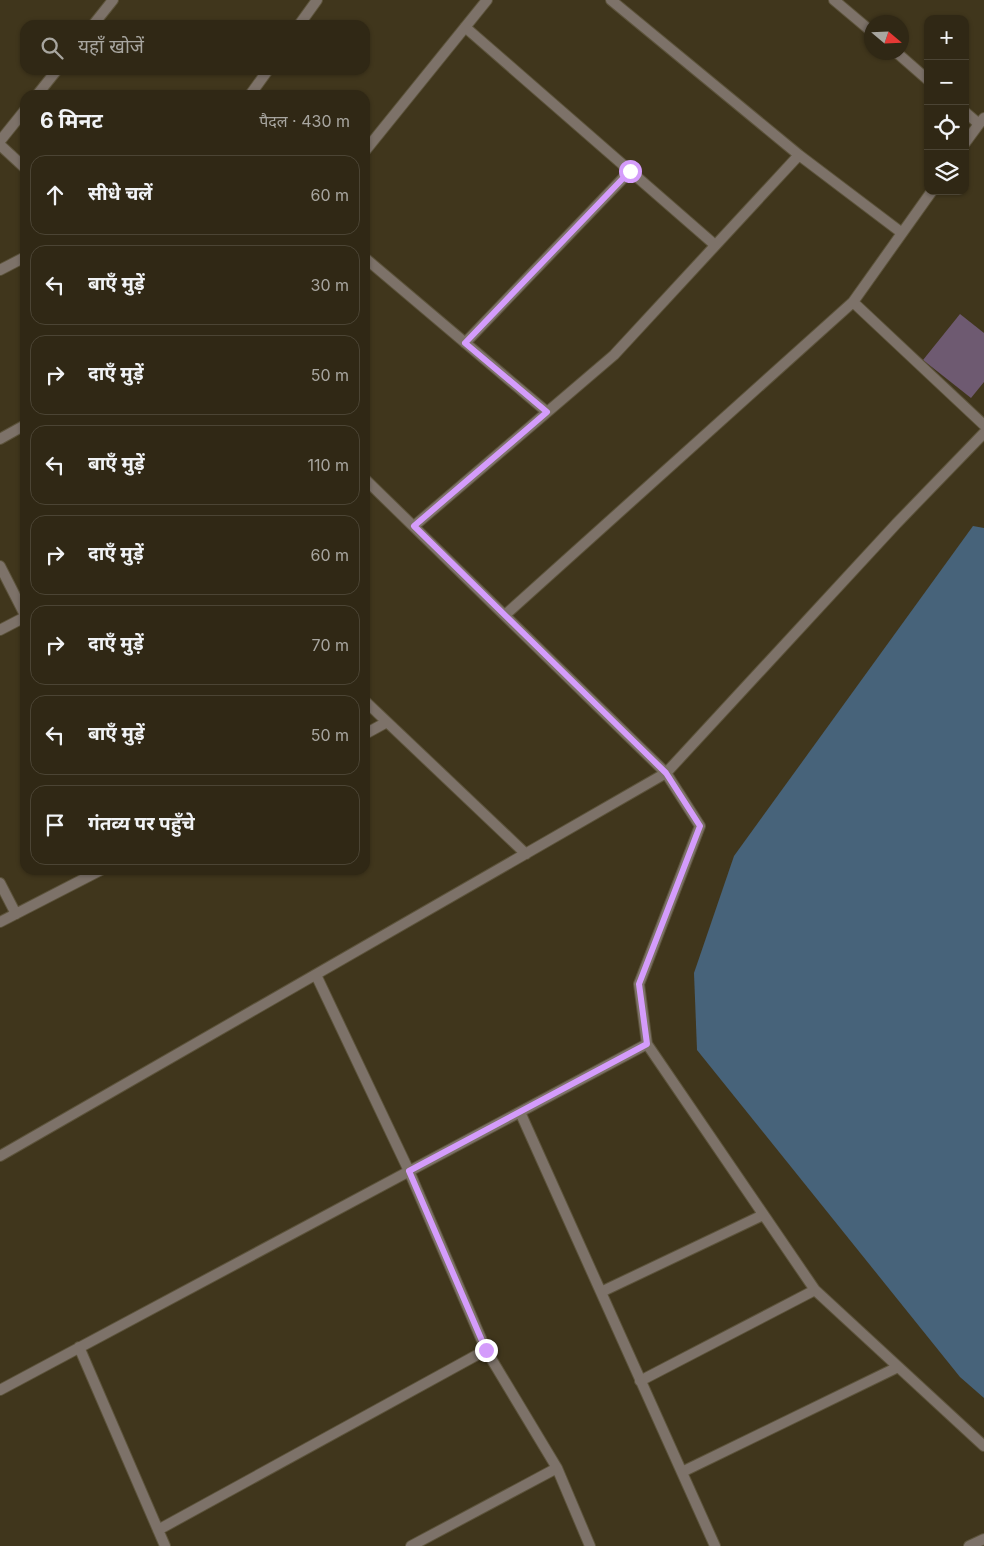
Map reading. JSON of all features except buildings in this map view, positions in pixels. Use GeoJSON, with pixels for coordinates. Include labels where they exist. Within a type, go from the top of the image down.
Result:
{"type":"FeatureCollection","features":[{"type":"Feature","properties":{"kind":"street"},"geometry":{"type":"LineString","coordinates":[[303,20],[317,0]]}},
{"type":"Feature","properties":{"kind":"street"},"geometry":{"type":"LineString","coordinates":[[370,145],[487,0]]}},
{"type":"Feature","properties":{"kind":"street"},"geometry":{"type":"LineString","coordinates":[[610,0],[799,155],[902,233]]}},
{"type":"Feature","properties":{"kind":"street"},"geometry":{"type":"LineString","coordinates":[[834,0],[864,25]]}},
{"type":"Feature","properties":{"kind":"street"},"geometry":{"type":"LineString","coordinates":[[96,20],[109,2]]}},
{"type":"Feature","properties":{"kind":"street"},"geometry":{"type":"LineString","coordinates":[[465,27],[715,245]]}},
{"type":"Feature","properties":{"kind":"street"},"geometry":{"type":"LineString","coordinates":[[905,60],[924,76]]}},
{"type":"Feature","properties":{"kind":"street"},"geometry":{"type":"LineString","coordinates":[[41,90],[53,75]]}},
{"type":"Feature","properties":{"kind":"street"},"geometry":{"type":"LineString","coordinates":[[254,90],[264,75]]}},
{"type":"Feature","properties":{"kind":"street"},"geometry":{"type":"LineString","coordinates":[[969,114],[982,121],[969,139]]}},
{"type":"Feature","properties":{"kind":"street"},"geometry":{"type":"LineString","coordinates":[[20,117],[0,143],[20,163]]}},
{"type":"Feature","properties":{"kind":"street"},"geometry":{"type":"LineString","coordinates":[[414,526],[614,355],[799,155]]}},
{"type":"Feature","properties":{"kind":"street"},"geometry":{"type":"LineString","coordinates":[[465,343],[630,171]]}},
{"type":"Feature","properties":{"kind":"street"},"geometry":{"type":"LineString","coordinates":[[505,615],[853,302],[929,195]]}},
{"type":"Feature","properties":{"kind":"street"},"geometry":{"type":"LineString","coordinates":[[0,270],[20,259]]}},
{"type":"Feature","properties":{"kind":"street"},"geometry":{"type":"LineString","coordinates":[[370,262],[547,412]]}},
{"type":"Feature","properties":{"kind":"street"},"geometry":{"type":"LineString","coordinates":[[853,302],[984,425]]}},
{"type":"Feature","properties":{"kind":"street"},"geometry":{"type":"LineString","coordinates":[[0,439],[20,429]]}},
{"type":"Feature","properties":{"kind":"street"},"geometry":{"type":"LineString","coordinates":[[0,1156],[666,773],[890,531],[984,433]]}},
{"type":"Feature","properties":{"kind":"street"},"geometry":{"type":"LineString","coordinates":[[370,483],[666,773],[700,826],[639,984],[647,1044],[815,1290],[984,1446]]}},
{"type":"Feature","properties":{"kind":"street"},"geometry":{"type":"LineString","coordinates":[[0,566],[20,606]]}},
{"type":"Feature","properties":{"kind":"street"},"geometry":{"type":"LineString","coordinates":[[0,630],[20,619]]}},
{"type":"Feature","properties":{"kind":"street"},"geometry":{"type":"LineString","coordinates":[[370,706],[526,854]]}},
{"type":"Feature","properties":{"kind":"street"},"geometry":{"type":"LineString","coordinates":[[370,731],[387,722]]}},
{"type":"Feature","properties":{"kind":"street"},"geometry":{"type":"LineString","coordinates":[[0,922],[91,875]]}},
{"type":"Feature","properties":{"kind":"street"},"geometry":{"type":"LineString","coordinates":[[0,883],[16,914]]}},
{"type":"Feature","properties":{"kind":"street"},"geometry":{"type":"LineString","coordinates":[[316,975],[409,1171],[486,1350],[557,1468],[590,1546]]}},
{"type":"Feature","properties":{"kind":"street"},"geometry":{"type":"LineString","coordinates":[[0,1390],[647,1044]]}},
{"type":"Feature","properties":{"kind":"street"},"geometry":{"type":"LineString","coordinates":[[520,1112],[715,1546]]}},
{"type":"Feature","properties":{"kind":"street"},"geometry":{"type":"LineString","coordinates":[[601,1292],[763,1215]]}},
{"type":"Feature","properties":{"kind":"street"},"geometry":{"type":"LineString","coordinates":[[640,1381],[815,1290]]}},
{"type":"Feature","properties":{"kind":"street"},"geometry":{"type":"LineString","coordinates":[[80,1347],[165,1546]]}},
{"type":"Feature","properties":{"kind":"street"},"geometry":{"type":"LineString","coordinates":[[158,1530],[486,1350]]}},
{"type":"Feature","properties":{"kind":"street"},"geometry":{"type":"LineString","coordinates":[[682,1472],[898,1367]]}},
{"type":"Feature","properties":{"kind":"street"},"geometry":{"type":"LineString","coordinates":[[411,1546],[557,1468]]}},
{"type":"Feature","properties":{"kind":"street"},"geometry":{"type":"LineString","coordinates":[[969,1546],[984,1539]]}},
{"type":"Feature","properties":{"kind":"water"},"geometry":{"type":"Polygon","coordinates":[[[973,526],[984,528],[984,1398],[960,1377],[697,1050],[694,973],[734,856],[973,526]]]}},
{"type":"Feature","properties":{"kind":"route"},"geometry":{"type":"LineString","coordinates":[[486,1350],[409,1171],[647,1044],[639,984],[700,826],[666,773],[414,526],[547,412],[465,343],[630,171]]}}]}
